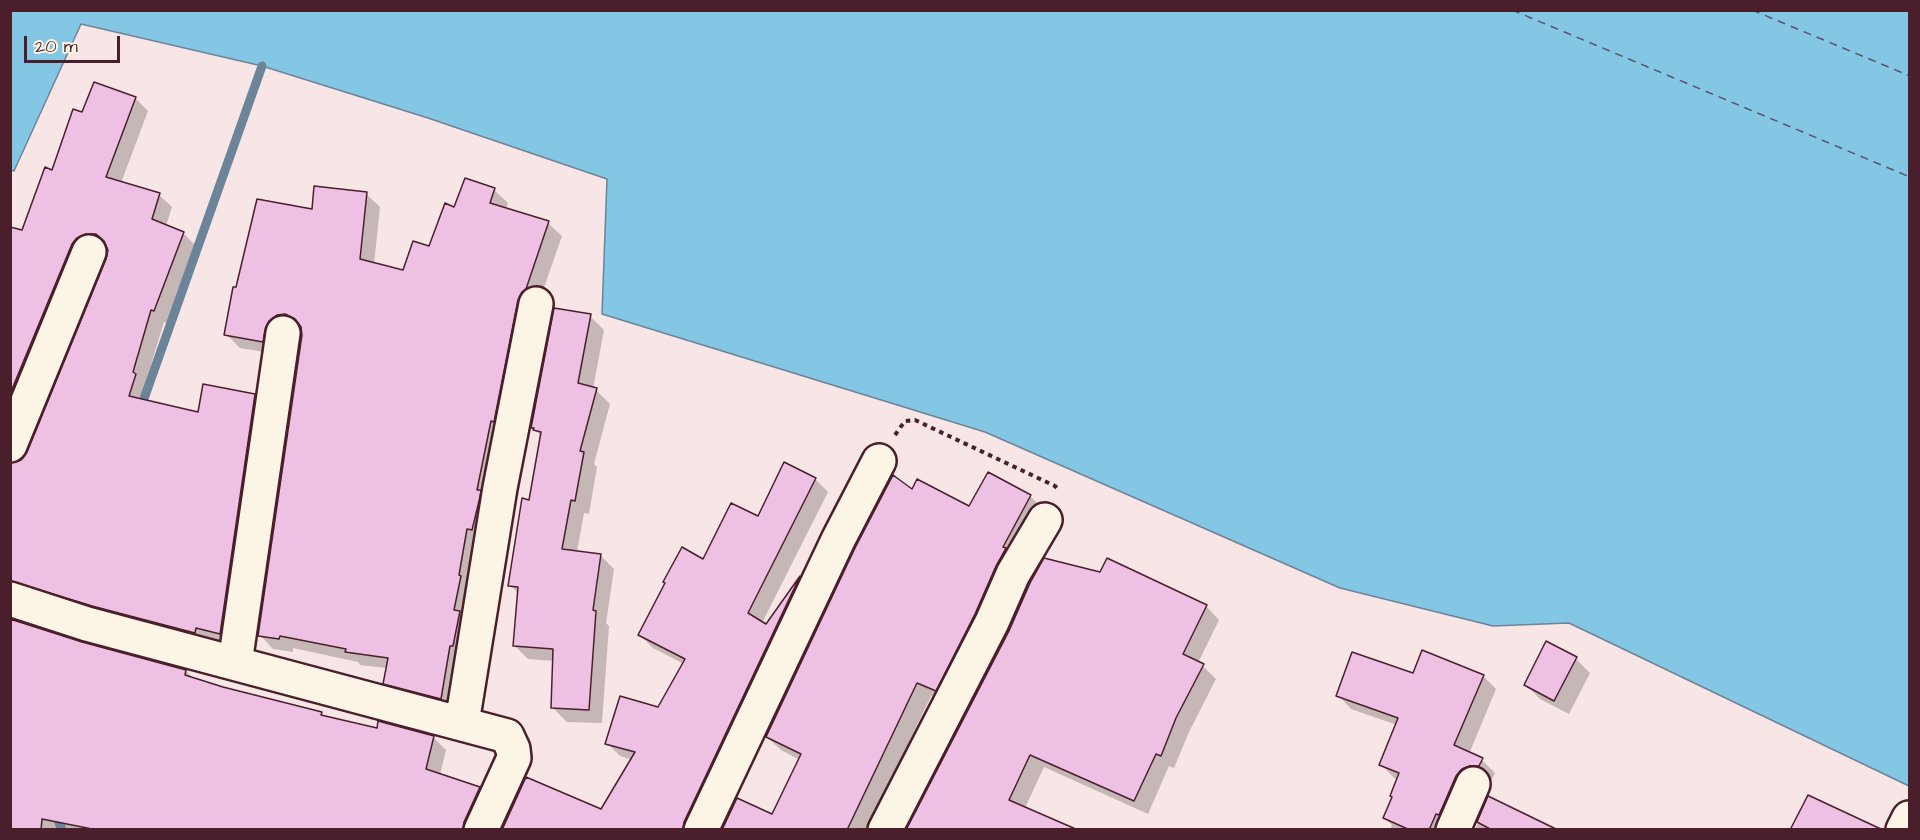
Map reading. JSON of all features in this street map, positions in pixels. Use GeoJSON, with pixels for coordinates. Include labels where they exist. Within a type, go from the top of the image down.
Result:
{"type":"FeatureCollection","features":[{"type":"Feature","properties":{"kind":"street"},"geometry":{"type":"LineString","coordinates":[[10,445],[89,252]]}},
{"type":"Feature","properties":{"kind":"street"},"geometry":{"type":"LineString","coordinates":[[462,723],[500,488],[536,304]]}},
{"type":"Feature","properties":{"kind":"street"},"geometry":{"type":"LineString","coordinates":[[235,663],[283,333]]}},
{"type":"Feature","properties":{"kind":"street"},"geometry":{"type":"LineString","coordinates":[[700,830],[838,540],[879,461]]}},
{"type":"Feature","properties":{"kind":"street"},"geometry":{"type":"LineString","coordinates":[[885,830],[992,622],[1013,574],[1045,520]]}},
{"type":"Feature","properties":{"kind":"street"},"geometry":{"type":"LineString","coordinates":[[10,599],[54,615],[507,736],[514,758],[481,830]]}},
{"type":"Feature","properties":{"kind":"street"},"geometry":{"type":"LineString","coordinates":[[1453,830],[1473,784]]}},
{"type":"Feature","properties":{"kind":"street"},"geometry":{"type":"LineString","coordinates":[[1903,830],[1909,818]]}},
{"type":"Feature","properties":{"kind":"path"},"geometry":{"type":"LineString","coordinates":[[879,461],[905,421],[915,420],[1055,486],[1059,496],[1045,520]]}},
{"type":"Feature","properties":{"kind":"water"},"geometry":{"type":"Polygon","coordinates":[[[10,11],[1909,11],[1909,786],[1569,623],[1493,626],[1340,588],[985,432],[602,314],[607,179],[428,118],[262,66],[81,24],[14,171],[11,170],[10,11]]]}},
{"type":"Feature","properties":{"kind":"building"},"geometry":{"type":"Polygon","coordinates":[[[94,82],[136,97],[106,177],[160,193],[152,219],[184,232],[154,311],[151,310],[133,372],[136,374],[129,396],[198,412],[203,384],[255,394],[220,634],[196,628],[195,633],[92,606],[10,581],[10,463],[21,460],[27,452],[108,250],[104,241],[96,234],[86,234],[77,238],[72,244],[10,394],[10,227],[22,230],[45,167],[52,170],[73,109],[82,112],[94,82]]]}},
{"type":"Feature","properties":{"kind":"building"},"geometry":{"type":"Polygon","coordinates":[[[465,178],[495,188],[490,203],[549,221],[526,289],[518,300],[494,422],[491,421],[477,490],[481,490],[480,497],[472,530],[467,529],[454,610],[460,611],[453,646],[450,646],[441,699],[383,684],[388,658],[345,652],[346,649],[280,636],[279,639],[258,636],[302,335],[301,327],[295,319],[285,314],[277,315],[269,321],[263,342],[224,335],[233,287],[236,287],[257,199],[312,209],[314,186],[367,192],[360,259],[403,270],[413,241],[429,246],[445,203],[454,207],[465,178]]]}},
{"type":"Feature","properties":{"kind":"building"},"geometry":{"type":"Polygon","coordinates":[[[554,308],[591,314],[578,383],[597,388],[580,451],[584,452],[575,501],[571,500],[562,549],[601,554],[593,610],[596,611],[589,710],[551,708],[553,649],[513,646],[518,587],[508,586],[522,498],[529,500],[541,432],[531,428],[554,308]]]}},
{"type":"Feature","properties":{"kind":"building"},"geometry":{"type":"Polygon","coordinates":[[[784,462],[816,478],[748,613],[766,624],[800,576],[684,822],[683,830],[502,830],[526,777],[601,809],[635,752],[605,744],[620,696],[658,707],[685,659],[638,635],[665,583],[663,582],[682,547],[703,559],[731,503],[758,516],[784,462]]]}},
{"type":"Feature","properties":{"kind":"building"},"geometry":{"type":"Polygon","coordinates":[[[988,472],[1031,495],[1003,547],[1006,548],[936,691],[917,683],[847,830],[722,830],[737,798],[772,814],[801,754],[766,737],[855,548],[893,475],[912,489],[917,479],[969,506],[988,472]]]}},
{"type":"Feature","properties":{"kind":"building"},"geometry":{"type":"Polygon","coordinates":[[[1044,558],[1100,572],[1107,558],[1207,605],[1183,654],[1204,664],[1176,718],[1161,756],[1156,754],[1134,801],[1030,755],[1009,800],[1078,830],[906,830],[1009,631],[1030,583],[1044,558]]]}},
{"type":"Feature","properties":{"kind":"building"},"geometry":{"type":"Polygon","coordinates":[[[10,619],[82,642],[186,670],[185,675],[322,712],[321,715],[377,728],[378,721],[434,736],[426,769],[480,787],[464,822],[463,830],[97,830],[42,819],[41,830],[10,830],[10,619]]]}},
{"type":"Feature","properties":{"kind":"building"},"geometry":{"type":"Polygon","coordinates":[[[1546,641],[1577,657],[1554,701],[1524,685],[1546,641]]]}},
{"type":"Feature","properties":{"kind":"building"},"geometry":{"type":"Polygon","coordinates":[[[1422,650],[1484,675],[1454,745],[1483,758],[1479,766],[1462,769],[1456,776],[1439,815],[1436,814],[1429,830],[1410,830],[1383,818],[1399,773],[1379,765],[1398,718],[1336,696],[1352,652],[1413,673],[1422,650]]]}},
{"type":"Feature","properties":{"kind":"building"},"geometry":{"type":"Polygon","coordinates":[[[1808,795],[1883,830],[1790,830],[1808,795]]]}},
{"type":"Feature","properties":{"kind":"building"},"geometry":{"type":"Polygon","coordinates":[[[1488,796],[1558,830],[1492,830],[1477,822],[1488,796]]]}},
{"type":"Feature","properties":{"kind":"waterway"},"geometry":{"type":"LineString","coordinates":[[140,410],[262,66]]}},
{"type":"Feature","properties":{"kind":"waterway"},"geometry":{"type":"LineString","coordinates":[[55,812],[62,830]]}},
{"type":"Feature","properties":{"kind":"ferry route"},"geometry":{"type":"LineString","coordinates":[[1512,10],[1910,177]]}},
{"type":"Feature","properties":{"kind":"ferry route"},"geometry":{"type":"LineString","coordinates":[[1752,10],[1910,76]]}}]}
